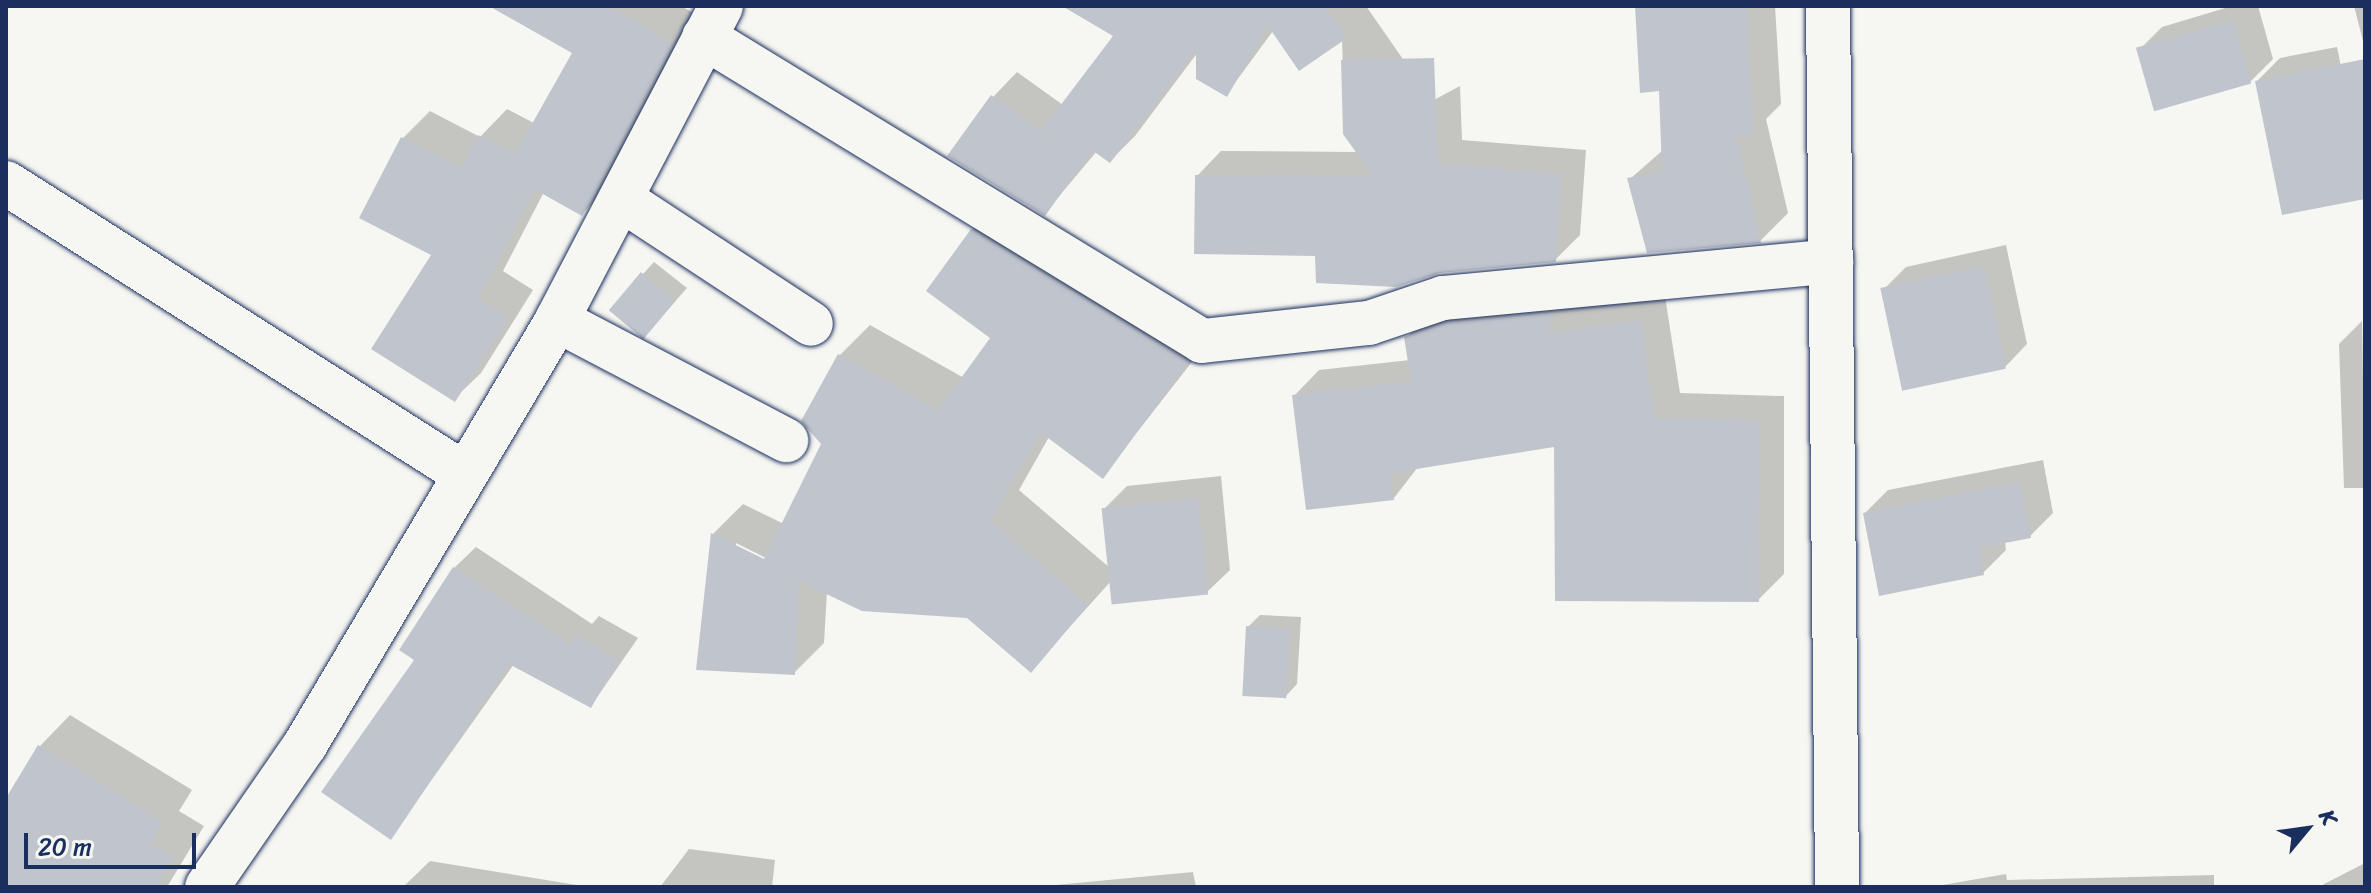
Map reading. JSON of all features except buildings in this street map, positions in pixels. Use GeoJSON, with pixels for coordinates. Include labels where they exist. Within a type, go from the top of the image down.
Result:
{"type":"FeatureCollection","features":[{"type":"Feature","properties":{"kind":"street"},"geometry":{"type":"LineString","coordinates":[[1828,6],[1837,887]]}},
{"type":"Feature","properties":{"kind":"street"},"geometry":{"type":"LineString","coordinates":[[207,887],[305,745],[463,473],[557,320],[712,21],[1202,341],[1369,323],[1443,298],[1831,261]]}},
{"type":"Feature","properties":{"kind":"street"},"geometry":{"type":"LineString","coordinates":[[6,183],[463,473]]}},
{"type":"Feature","properties":{"kind":"street"},"geometry":{"type":"LineString","coordinates":[[621,199],[811,324]]}},
{"type":"Feature","properties":{"kind":"street"},"geometry":{"type":"LineString","coordinates":[[557,320],[786,440]]}}]}
